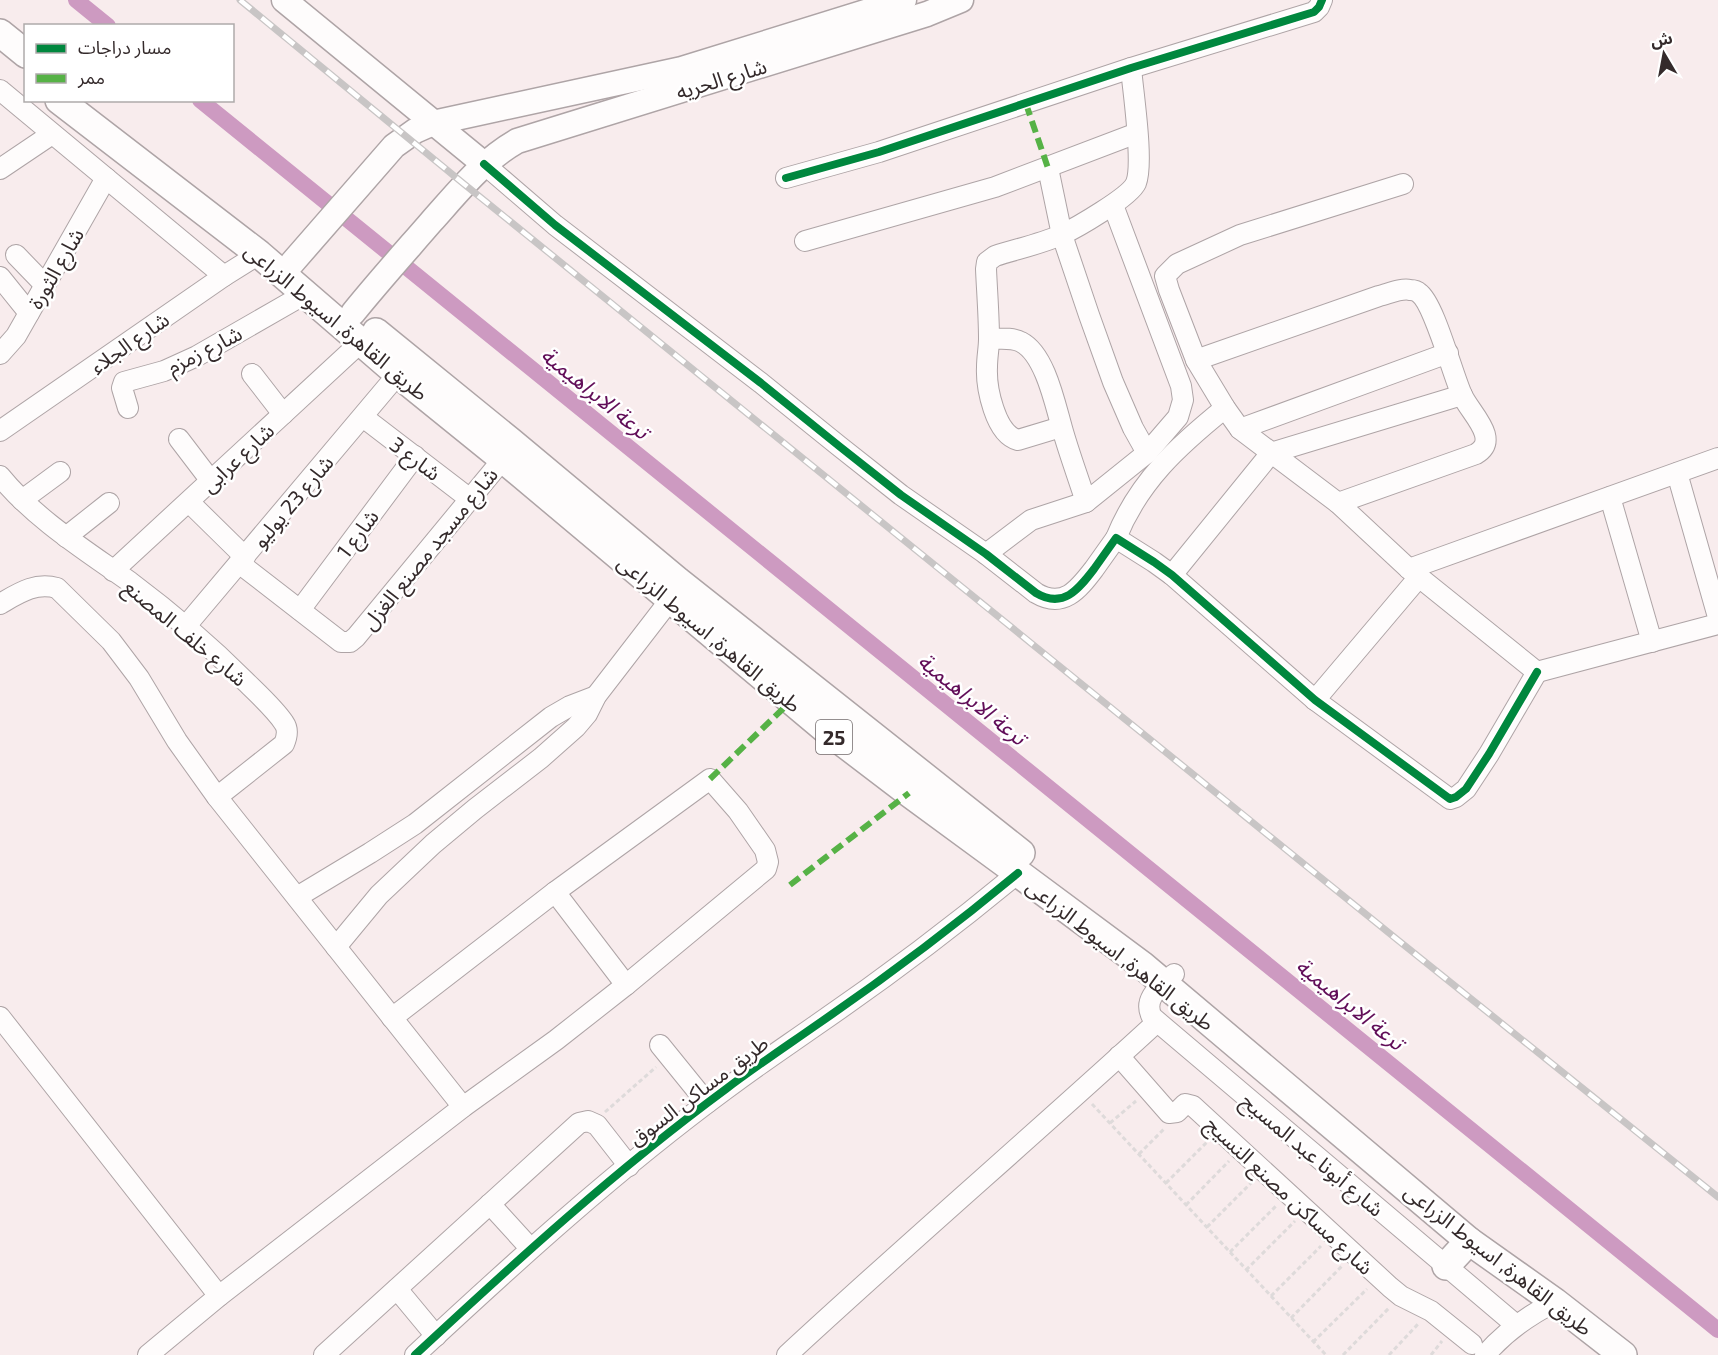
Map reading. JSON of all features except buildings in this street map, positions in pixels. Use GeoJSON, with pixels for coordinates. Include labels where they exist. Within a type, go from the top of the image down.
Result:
{"type":"FeatureCollection","features":[{"type":"Feature","properties":{"kind":"highway"},"geometry":{"type":"LineString","coordinates":[[0,33],[24,52]]}},
{"type":"Feature","properties":{"kind":"highway"},"geometry":{"type":"LineString","coordinates":[[0,55],[24,73]]}},
{"type":"Feature","properties":{"kind":"highway","name":"طريق القاهرة, اسيوط الزراعى"},"geometry":{"type":"LineString","coordinates":[[62,102],[259,254],[398,374],[825,729],[1142,965],[1168,979]]}},
{"type":"Feature","properties":{"kind":"highway","name":"طريق القاهرة, اسيوط الزراعى"},"geometry":{"type":"LineString","coordinates":[[88,102],[353,313],[1261,1057],[1646,1355]]}},
{"type":"Feature","properties":{"kind":"highway","name":"طريق القاهرة, اسيوط الزراعى"},"geometry":{"type":"LineString","coordinates":[[1261,1057],[1322,1115],[1469,1241],[1555,1302],[1623,1355]]}},
{"type":"Feature","properties":{"kind":"highway"},"geometry":{"type":"LineString","coordinates":[[1446,1266],[1469,1241]]}},
{"type":"Feature","properties":{"kind":"main road"},"geometry":{"type":"LineString","coordinates":[[284,0],[484,164]]}},
{"type":"Feature","properties":{"kind":"main road","name":"شارع الحريه"},"geometry":{"type":"LineString","coordinates":[[291,263],[382,158],[407,136],[433,123],[682,69],[904,0]]}},
{"type":"Feature","properties":{"kind":"main road","name":"شارع الحريه"},"geometry":{"type":"LineString","coordinates":[[353,313],[484,164],[517,141],[927,14],[961,0]]}},
{"type":"Feature","properties":{"kind":"street"},"geometry":{"type":"LineString","coordinates":[[786,178],[879,152],[1131,68],[1314,12],[1322,0]]}},
{"type":"Feature","properties":{"kind":"street"},"geometry":{"type":"LineString","coordinates":[[1061,427],[1018,440],[1008,435],[1000,424],[990,394],[987,367],[989,339],[987,262],[995,256],[1062,235],[1113,205],[1136,184],[1137,133],[1131,68]]}},
{"type":"Feature","properties":{"kind":"street"},"geometry":{"type":"LineString","coordinates":[[0,90],[224,276]]}},
{"type":"Feature","properties":{"kind":"street"},"geometry":{"type":"LineString","coordinates":[[805,241],[963,197],[1048,168],[1137,133]]}},
{"type":"Feature","properties":{"kind":"street"},"geometry":{"type":"LineString","coordinates":[[0,169],[52,134]]}},
{"type":"Feature","properties":{"kind":"street"},"geometry":{"type":"LineString","coordinates":[[484,164],[555,225],[761,382],[839,447],[901,495],[1043,597],[1062,598],[1081,585],[1116,538],[1126,514],[1152,476],[1186,440],[1225,408]]}},
{"type":"Feature","properties":{"kind":"street"},"geometry":{"type":"LineString","coordinates":[[1048,168],[1062,235],[1113,382],[1133,428],[1147,453]]}},
{"type":"Feature","properties":{"kind":"street","name":"شارع الثورة"},"geometry":{"type":"LineString","coordinates":[[0,354],[16,336],[106,178]]}},
{"type":"Feature","properties":{"kind":"street"},"geometry":{"type":"LineString","coordinates":[[1403,184],[1240,235],[1177,264],[1165,276],[1196,360],[1240,429],[1338,503],[1414,573],[1537,672]]}},
{"type":"Feature","properties":{"kind":"street"},"geometry":{"type":"LineString","coordinates":[[986,554],[1031,520],[1086,502],[1147,453],[1178,417],[1183,400],[1181,386],[1113,205]]}},
{"type":"Feature","properties":{"kind":"street","name":"شارع الجلاء"},"geometry":{"type":"LineString","coordinates":[[0,431],[259,254]]}},
{"type":"Feature","properties":{"kind":"street"},"geometry":{"type":"LineString","coordinates":[[16,255],[45,285]]}},
{"type":"Feature","properties":{"kind":"street"},"geometry":{"type":"LineString","coordinates":[[0,277],[29,313]]}},
{"type":"Feature","properties":{"kind":"street"},"geometry":{"type":"LineString","coordinates":[[1196,360],[1379,296],[1409,289],[1420,293],[1448,353],[1462,395],[1486,435],[1486,443],[1476,454],[1338,503]]}},
{"type":"Feature","properties":{"kind":"street","name":"شارع زمزم"},"geometry":{"type":"LineString","coordinates":[[128,408],[122,388],[124,382],[164,371],[197,356],[305,294]]}},
{"type":"Feature","properties":{"kind":"street"},"geometry":{"type":"LineString","coordinates":[[989,339],[1022,342],[1036,356],[1054,396],[1061,427],[1086,502]]}},
{"type":"Feature","properties":{"kind":"street","name":"شارع عرابى"},"geometry":{"type":"LineString","coordinates":[[113,571],[361,342]]}},
{"type":"Feature","properties":{"kind":"street"},"geometry":{"type":"LineString","coordinates":[[1240,429],[1448,353]]}},
{"type":"Feature","properties":{"kind":"street"},"geometry":{"type":"LineString","coordinates":[[252,374],[283,414]]}},
{"type":"Feature","properties":{"kind":"street","name":"شارع 23 يوليو"},"geometry":{"type":"LineString","coordinates":[[185,627],[398,374]]}},
{"type":"Feature","properties":{"kind":"street"},"geometry":{"type":"LineString","coordinates":[[1172,575],[1271,453],[1462,395]]}},
{"type":"Feature","properties":{"kind":"street","name":"شارع 3"},"geometry":{"type":"LineString","coordinates":[[363,417],[470,499]]}},
{"type":"Feature","properties":{"kind":"street"},"geometry":{"type":"LineString","coordinates":[[179,439],[211,481]]}},
{"type":"Feature","properties":{"kind":"street","name":"شارع 1"},"geometry":{"type":"LineString","coordinates":[[300,610],[414,456]]}},
{"type":"Feature","properties":{"kind":"street"},"geometry":{"type":"LineString","coordinates":[[1315,700],[1414,573],[1718,458]]}},
{"type":"Feature","properties":{"kind":"street","name":"شارع مسجد مصنع الغزل"},"geometry":{"type":"LineString","coordinates":[[189,502],[242,560],[300,610],[341,642],[346,642],[353,640],[503,459]]}},
{"type":"Feature","properties":{"kind":"street"},"geometry":{"type":"LineString","coordinates":[[22,500],[60,472]]}},
{"type":"Feature","properties":{"kind":"street"},"geometry":{"type":"LineString","coordinates":[[1677,473],[1718,617]]}},
{"type":"Feature","properties":{"kind":"street","name":"شارع خلف المصنع"},"geometry":{"type":"LineString","coordinates":[[0,476],[22,500],[66,537],[185,627],[258,694],[285,724],[287,738],[284,744],[217,797]]}},
{"type":"Feature","properties":{"kind":"street"},"geometry":{"type":"LineString","coordinates":[[1610,497],[1653,642]]}},
{"type":"Feature","properties":{"kind":"street"},"geometry":{"type":"LineString","coordinates":[[66,537],[109,503]]}},
{"type":"Feature","properties":{"kind":"street"},"geometry":{"type":"LineString","coordinates":[[1116,538],[1172,575],[1315,700],[1450,799],[1466,789],[1537,672],[1718,624]]}},
{"type":"Feature","properties":{"kind":"street"},"geometry":{"type":"LineString","coordinates":[[0,604],[20,592],[36,586],[49,585],[63,592],[111,641],[217,797],[463,1107]]}},
{"type":"Feature","properties":{"kind":"street"},"geometry":{"type":"LineString","coordinates":[[336,947],[379,895],[433,844],[576,727],[596,696],[670,600]]}},
{"type":"Feature","properties":{"kind":"street"},"geometry":{"type":"LineString","coordinates":[[297,897],[415,824],[551,717],[570,706],[596,696]]}},
{"type":"Feature","properties":{"kind":"street"},"geometry":{"type":"LineString","coordinates":[[148,1355],[219,1296],[463,1107],[556,1040],[626,985],[766,869],[768,862],[765,850],[738,811],[710,779],[555,892],[392,1018]]}},
{"type":"Feature","properties":{"kind":"street"},"geometry":{"type":"LineString","coordinates":[[415,824],[433,844]]}},
{"type":"Feature","properties":{"kind":"street","name":"طريق مساكن السوق"},"geometry":{"type":"LineString","coordinates":[[415,1355],[530,1248],[707,1103],[932,942],[1018,873]]}},
{"type":"Feature","properties":{"kind":"street"},"geometry":{"type":"LineString","coordinates":[[555,892],[626,985]]}},
{"type":"Feature","properties":{"kind":"street"},"geometry":{"type":"LineString","coordinates":[[787,1355],[924,1229],[1157,1022],[1152,1017],[1148,1005],[1153,994],[1168,979]]}},
{"type":"Feature","properties":{"kind":"street"},"geometry":{"type":"LineString","coordinates":[[0,1017],[219,1296]]}},
{"type":"Feature","properties":{"kind":"street","name":"شارع أبونا عبد المسيح"},"geometry":{"type":"LineString","coordinates":[[1157,1022],[1516,1324]]}},
{"type":"Feature","properties":{"kind":"street"},"geometry":{"type":"LineString","coordinates":[[664,1050],[707,1103]]}},
{"type":"Feature","properties":{"kind":"street","name":"شارع مساكن مصنع النسيج"},"geometry":{"type":"LineString","coordinates":[[1119,1056],[1169,1113],[1175,1114],[1185,1104],[1191,1105],[1401,1296],[1431,1311],[1478,1349]]}},
{"type":"Feature","properties":{"kind":"street"},"geometry":{"type":"LineString","coordinates":[[324,1355],[579,1123],[593,1122],[629,1166]]}},
{"type":"Feature","properties":{"kind":"street"},"geometry":{"type":"LineString","coordinates":[[490,1204],[530,1248]]}},
{"type":"Feature","properties":{"kind":"street"},"geometry":{"type":"LineString","coordinates":[[397,1289],[436,1336]]}},
{"type":"Feature","properties":{"kind":"street"},"geometry":{"type":"LineString","coordinates":[[1478,1349],[1499,1339],[1516,1324],[1555,1302]]}},
{"type":"Feature","properties":{"kind":"path"},"geometry":{"type":"LineString","coordinates":[[593,1122],[664,1050]]}},
{"type":"Feature","properties":{"kind":"path"},"geometry":{"type":"LineString","coordinates":[[1110,1123],[1148,1090]]}},
{"type":"Feature","properties":{"kind":"path"},"geometry":{"type":"LineString","coordinates":[[1080,1092],[1326,1355]]}},
{"type":"Feature","properties":{"kind":"path"},"geometry":{"type":"LineString","coordinates":[[1166,1183],[1219,1130]]}},
{"type":"Feature","properties":{"kind":"path"},"geometry":{"type":"LineString","coordinates":[[1186,1205],[1241,1149]]}},
{"type":"Feature","properties":{"kind":"path"},"geometry":{"type":"LineString","coordinates":[[1207,1227],[1264,1170]]}},
{"type":"Feature","properties":{"kind":"path"},"geometry":{"type":"LineString","coordinates":[[1230,1252],[1289,1193]]}},
{"type":"Feature","properties":{"kind":"path"},"geometry":{"type":"LineString","coordinates":[[1246,1270],[1307,1209]]}},
{"type":"Feature","properties":{"kind":"path"},"geometry":{"type":"LineString","coordinates":[[1271,1296],[1333,1234]]}},
{"type":"Feature","properties":{"kind":"path"},"geometry":{"type":"LineString","coordinates":[[1290,1318],[1354,1253]]}},
{"type":"Feature","properties":{"kind":"path"},"geometry":{"type":"LineString","coordinates":[[1313,1342],[1380,1277]]}},
{"type":"Feature","properties":{"kind":"path"},"geometry":{"type":"LineString","coordinates":[[1343,1355],[1401,1296]]}},
{"type":"Feature","properties":{"kind":"path"},"geometry":{"type":"LineString","coordinates":[[1389,1355],[1431,1311]]}},
{"type":"Feature","properties":{"kind":"waterway","name":"ترعة الابراهيمية"},"geometry":{"type":"LineString","coordinates":[[76,0],[106,24]]}},
{"type":"Feature","properties":{"kind":"waterway","name":"ترعة الابراهيمية"},"geometry":{"type":"LineString","coordinates":[[202,102],[1718,1330]]}},
{"type":"Feature","properties":{"kind":"railway"},"geometry":{"type":"LineString","coordinates":[[240,0],[464,184],[1718,1197]]}},
{"type":"Feature","properties":{"kind":"marked path"},"geometry":{"type":"LineString","coordinates":[[1026,104],[1048,168]]}},
{"type":"Feature","properties":{"kind":"marked path"},"geometry":{"type":"LineString","coordinates":[[710,779],[791,701]]}},
{"type":"Feature","properties":{"kind":"marked path"},"geometry":{"type":"LineString","coordinates":[[790,885],[909,793]]}},
{"type":"Feature","properties":{"kind":"cycle path"},"geometry":{"type":"LineString","coordinates":[[786,178],[879,152],[1131,68],[1314,12],[1322,0]]}},
{"type":"Feature","properties":{"kind":"cycle path"},"geometry":{"type":"LineString","coordinates":[[484,164],[555,225],[761,383],[901,495],[986,554],[1036,593],[1054,599],[1069,595],[1088,577],[1116,538],[1172,575],[1315,700],[1450,799],[1466,789],[1537,672]]}},
{"type":"Feature","properties":{"kind":"cycle path"},"geometry":{"type":"LineString","coordinates":[[415,1355],[528,1251],[685,1120],[918,952],[1018,873]]}}]}
